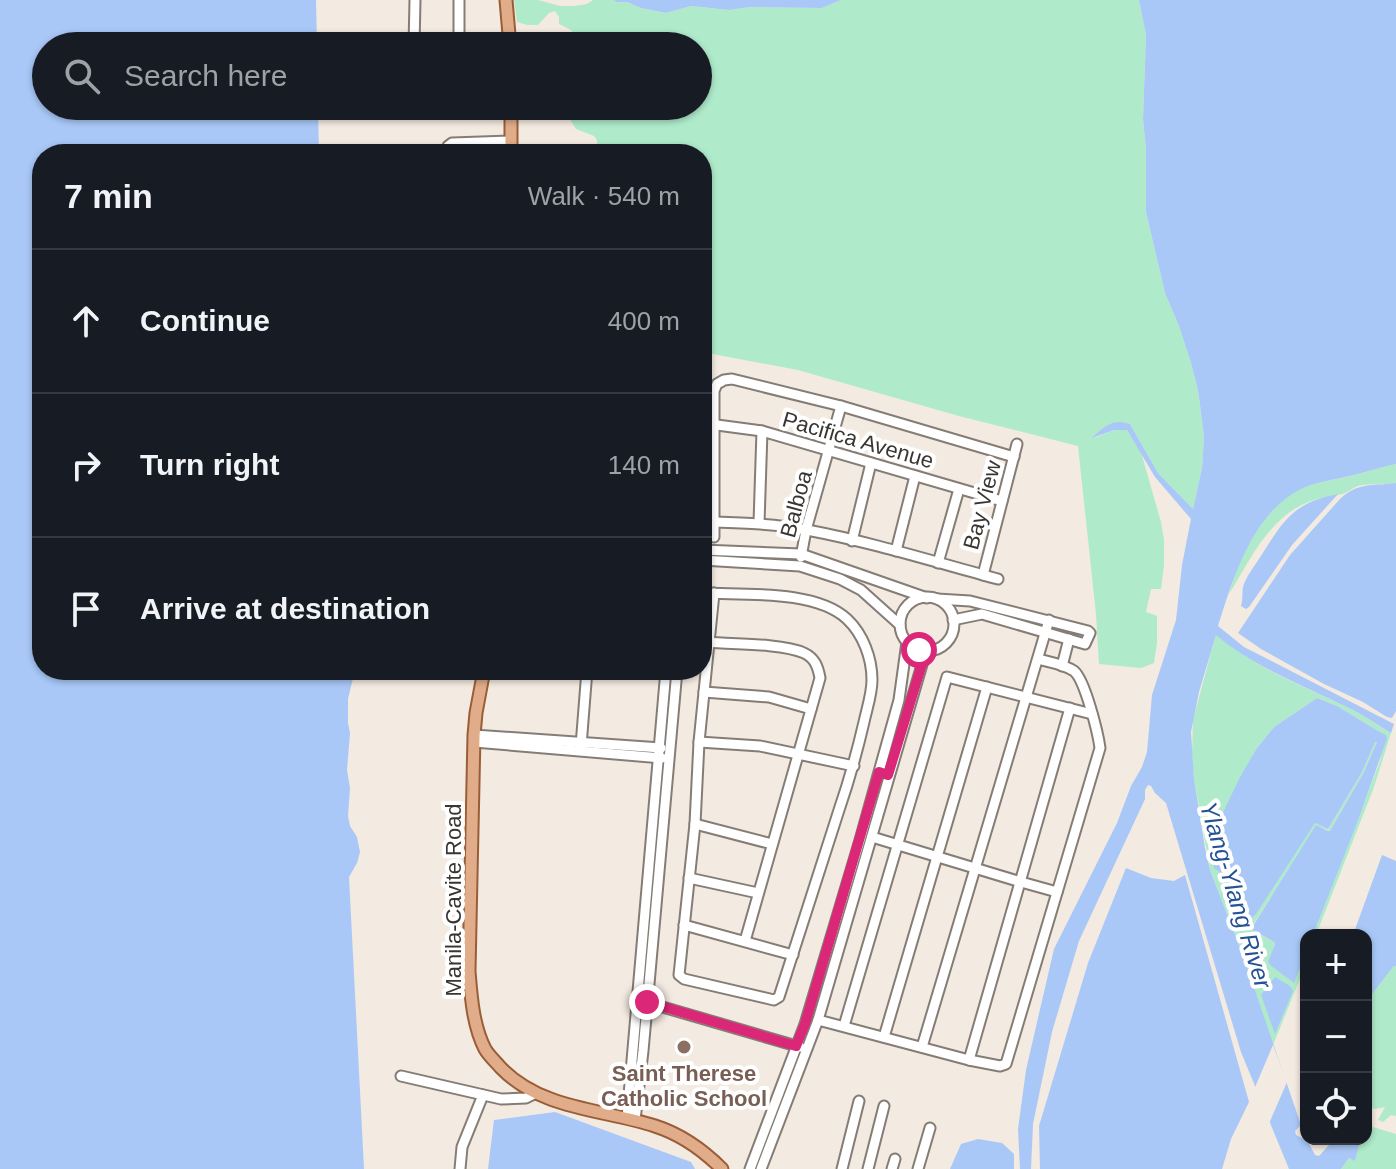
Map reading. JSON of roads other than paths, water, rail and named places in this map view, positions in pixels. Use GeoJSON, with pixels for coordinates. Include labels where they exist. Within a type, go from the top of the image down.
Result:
{"type":"FeatureCollection","features":[{"type":"Feature","properties":{"kind":"main road"},"geometry":{"type":"LineString","coordinates":[[506,0],[509,32]]}},
{"type":"Feature","properties":{"kind":"main road"},"geometry":{"type":"LineString","coordinates":[[511,120],[511,141]]}},
{"type":"Feature","properties":{"kind":"main road","name":"Manila-Cavite Road"},"geometry":{"type":"LineString","coordinates":[[482,680],[474,738],[469,971],[472,1003],[485,1050],[504,1071],[536,1093],[563,1104],[656,1126],[685,1139],[722,1169]]}},
{"type":"Feature","properties":{"kind":"street"},"geometry":{"type":"LineString","coordinates":[[414,32],[415,0]]}},
{"type":"Feature","properties":{"kind":"street"},"geometry":{"type":"LineString","coordinates":[[459,0],[459,32]]}},
{"type":"Feature","properties":{"kind":"street"},"geometry":{"type":"LineString","coordinates":[[452,144],[511,141]]}},
{"type":"Feature","properties":{"kind":"street"},"geometry":{"type":"LineString","coordinates":[[714,537],[714,391],[717,384],[724,380],[732,379],[841,406],[1014,457]]}},
{"type":"Feature","properties":{"kind":"street","name":"Balboa"},"geometry":{"type":"LineString","coordinates":[[800,566],[806,530],[841,406]]}},
{"type":"Feature","properties":{"kind":"street","name":"Pacifica Avenue"},"geometry":{"type":"LineString","coordinates":[[712,424],[762,431],[1002,501]]}},
{"type":"Feature","properties":{"kind":"street"},"geometry":{"type":"LineString","coordinates":[[759,523],[762,431]]}},
{"type":"Feature","properties":{"kind":"street","name":"Bay View"},"geometry":{"type":"LineString","coordinates":[[983,575],[1017,444]]}},
{"type":"Feature","properties":{"kind":"street"},"geometry":{"type":"LineString","coordinates":[[852,541],[871,463]]}},
{"type":"Feature","properties":{"kind":"street"},"geometry":{"type":"LineString","coordinates":[[896,551],[915,476]]}},
{"type":"Feature","properties":{"kind":"street"},"geometry":{"type":"LineString","coordinates":[[938,563],[959,489]]}},
{"type":"Feature","properties":{"kind":"street"},"geometry":{"type":"LineString","coordinates":[[714,522],[759,523],[806,530],[998,579]]}},
{"type":"Feature","properties":{"kind":"street"},"geometry":{"type":"LineString","coordinates":[[712,550],[801,554],[932,598],[945,604],[951,611],[954,628],[947,642],[934,650],[919,650],[903,637],[900,625],[905,609],[919,599],[932,598],[970,601],[1090,633],[1086,644],[982,614],[953,620]]}},
{"type":"Feature","properties":{"kind":"street"},"geometry":{"type":"LineString","coordinates":[[712,561],[800,566],[840,579],[861,590],[900,625]]}},
{"type":"Feature","properties":{"kind":"street"},"geometry":{"type":"LineString","coordinates":[[704,680],[695,824],[679,972],[684,979],[774,1000],[779,997],[854,766],[872,679],[866,646],[857,630],[832,609],[798,598],[712,593]]}},
{"type":"Feature","properties":{"kind":"street"},"geometry":{"type":"LineString","coordinates":[[922,1047],[1049,620]]}},
{"type":"Feature","properties":{"kind":"street"},"geometry":{"type":"LineString","coordinates":[[1062,666],[1069,639]]}},
{"type":"Feature","properties":{"kind":"street"},"geometry":{"type":"LineString","coordinates":[[712,642],[784,647],[804,653],[817,664],[820,678],[745,941]]}},
{"type":"Feature","properties":{"kind":"street"},"geometry":{"type":"LineString","coordinates":[[761,1169],[818,1020],[872,837],[907,642]]}},
{"type":"Feature","properties":{"kind":"street"},"geometry":{"type":"LineString","coordinates":[[750,1169],[805,1024],[926,651]]}},
{"type":"Feature","properties":{"kind":"street"},"geometry":{"type":"LineString","coordinates":[[818,1020],[969,1060],[1000,1066],[1006,1064],[1100,748],[1079,678],[1074,671],[1038,659]]}},
{"type":"Feature","properties":{"kind":"street"},"geometry":{"type":"LineString","coordinates":[[844,1026],[947,677],[1092,714]]}},
{"type":"Feature","properties":{"kind":"street"},"geometry":{"type":"LineString","coordinates":[[581,746],[586,680]]}},
{"type":"Feature","properties":{"kind":"street"},"geometry":{"type":"LineString","coordinates":[[631,1119],[663,753],[666,680]]}},
{"type":"Feature","properties":{"kind":"street"},"geometry":{"type":"LineString","coordinates":[[663,753],[675,680]]}},
{"type":"Feature","properties":{"kind":"street"},"geometry":{"type":"LineString","coordinates":[[884,1037],[987,687]]}},
{"type":"Feature","properties":{"kind":"street"},"geometry":{"type":"LineString","coordinates":[[704,692],[769,697],[811,709]]}},
{"type":"Feature","properties":{"kind":"street"},"geometry":{"type":"LineString","coordinates":[[969,1060],[1070,708]]}},
{"type":"Feature","properties":{"kind":"street"},"geometry":{"type":"LineString","coordinates":[[474,738],[663,753]]}},
{"type":"Feature","properties":{"kind":"street"},"geometry":{"type":"LineString","coordinates":[[699,742],[760,746],[854,766]]}},
{"type":"Feature","properties":{"kind":"street"},"geometry":{"type":"LineString","coordinates":[[695,824],[772,844]]}},
{"type":"Feature","properties":{"kind":"street"},"geometry":{"type":"LineString","coordinates":[[872,837],[1057,892]]}},
{"type":"Feature","properties":{"kind":"street"},"geometry":{"type":"LineString","coordinates":[[689,878],[758,893]]}},
{"type":"Feature","properties":{"kind":"street"},"geometry":{"type":"LineString","coordinates":[[684,925],[793,955]]}},
{"type":"Feature","properties":{"kind":"street"},"geometry":{"type":"LineString","coordinates":[[643,1001],[806,1050]]}},
{"type":"Feature","properties":{"kind":"street"},"geometry":{"type":"LineString","coordinates":[[401,1076],[501,1099],[526,1098],[536,1093]]}},
{"type":"Feature","properties":{"kind":"street"},"geometry":{"type":"LineString","coordinates":[[460,1169],[462,1147],[483,1095]]}},
{"type":"Feature","properties":{"kind":"street"},"geometry":{"type":"LineString","coordinates":[[842,1169],[859,1101]]}},
{"type":"Feature","properties":{"kind":"street"},"geometry":{"type":"LineString","coordinates":[[868,1169],[884,1106]]}},
{"type":"Feature","properties":{"kind":"street"},"geometry":{"type":"LineString","coordinates":[[918,1169],[930,1128]]}},
{"type":"Feature","properties":{"kind":"water"},"geometry":{"type":"Polygon","coordinates":[[[0,0],[316,0],[317,32],[32,32],[32,120],[318,120],[319,144],[32,144],[32,680],[353,680],[348,699],[348,816],[360,852],[349,877],[364,1169],[0,1169],[0,0]]]}},
{"type":"Feature","properties":{"kind":"water"},"geometry":{"type":"Polygon","coordinates":[[[613,0],[841,0],[822,8],[750,7],[729,10],[691,6],[666,13],[613,0]]]}},
{"type":"Feature","properties":{"kind":"water"},"geometry":{"type":"Polygon","coordinates":[[[1139,0],[1396,0],[1396,464],[1309,486],[1283,501],[1269,515],[1246,550],[1218,626],[1244,647],[1394,724],[1391,733],[1353,710],[1264,667],[1216,635],[1191,732],[1194,779],[1210,870],[1244,958],[1300,1122],[1296,1135],[1300,1137],[1300,1145],[1310,1145],[1315,1155],[1319,1156],[1329,1145],[1359,1145],[1355,1161],[1349,1158],[1341,1169],[1289,1169],[1241,1052],[1166,803],[1148,785],[1145,799],[1079,941],[1052,1032],[1033,1124],[1031,1169],[1020,1169],[1018,1129],[1026,1070],[1054,949],[1117,823],[1147,752],[1152,695],[1176,620],[1191,519],[1155,477],[1127,430],[1114,430],[1092,438],[1109,424],[1130,424],[1158,473],[1193,509],[1202,468],[1204,436],[1198,390],[1179,326],[1165,293],[1146,212],[1143,119],[1146,35],[1139,0]]]}},
{"type":"Feature","properties":{"kind":"water"},"geometry":{"type":"Polygon","coordinates":[[[1396,483],[1396,711],[1392,718],[1324,684],[1238,633],[1290,555],[1340,499],[1360,487],[1396,483]]]}},
{"type":"Feature","properties":{"kind":"water"},"geometry":{"type":"Polygon","coordinates":[[[1338,494],[1292,545],[1249,607],[1241,606],[1246,580],[1282,525],[1309,503],[1338,494]]]}},
{"type":"Feature","properties":{"kind":"water","name":"Ylang-Ylang River"},"geometry":{"type":"Polygon","coordinates":[[[1317,698],[1337,706],[1386,735],[1387,739],[1315,929],[1300,929],[1300,968],[1294,983],[1268,961],[1274,942],[1251,929],[1316,825],[1330,831],[1364,772],[1377,742],[1328,829],[1315,823],[1256,914],[1247,923],[1242,923],[1228,898],[1224,875],[1214,868],[1208,844],[1240,777],[1274,727],[1317,698]]]}},
{"type":"Feature","properties":{"kind":"water"},"geometry":{"type":"Polygon","coordinates":[[[1382,855],[1396,861],[1396,966],[1372,994],[1372,929],[1355,929],[1382,855]]]}},
{"type":"Feature","properties":{"kind":"water"},"geometry":{"type":"Polygon","coordinates":[[[1126,868],[1151,878],[1174,881],[1185,875],[1249,1102],[1231,1139],[1222,1169],[1040,1169],[1039,1126],[1088,963],[1126,868]]]}},
{"type":"Feature","properties":{"kind":"water"},"geometry":{"type":"Polygon","coordinates":[[[1275,977],[1293,991],[1275,1034],[1261,995],[1275,977]]]}},
{"type":"Feature","properties":{"kind":"water"},"geometry":{"type":"Polygon","coordinates":[[[555,1112],[691,1162],[695,1169],[488,1169],[494,1120],[555,1112]]]}},
{"type":"Feature","properties":{"kind":"water"},"geometry":{"type":"Polygon","coordinates":[[[978,1139],[1002,1143],[1014,1154],[1014,1169],[950,1169],[961,1144],[978,1139]]]}},
{"type":"Feature","properties":{"kind":"place","name":"Saint Therese Catholic School"},"geometry":{"type":"Point","coordinates":[684,1047]}}]}
